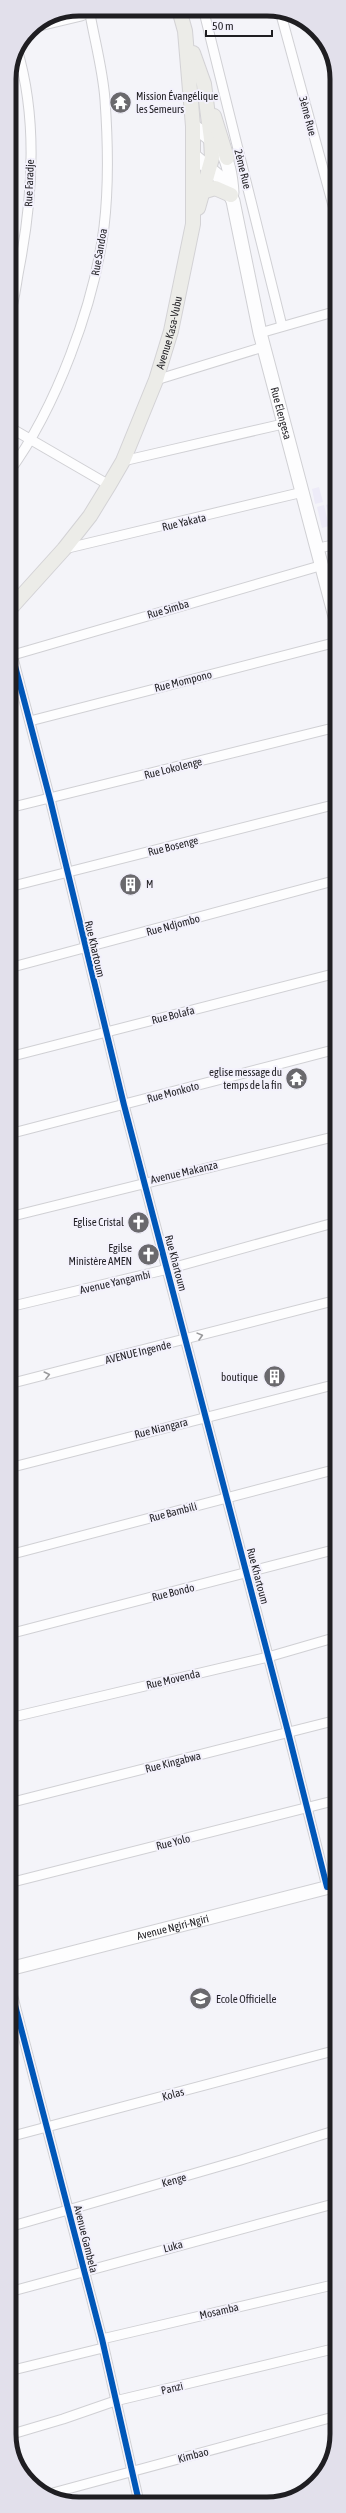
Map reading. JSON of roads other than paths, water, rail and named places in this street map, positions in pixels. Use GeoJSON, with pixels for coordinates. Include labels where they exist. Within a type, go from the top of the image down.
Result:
{"type":"FeatureCollection","features":[{"type":"Feature","properties":{"kind":"main road","name":"Avenue Kasa-Vubu"},"geometry":{"type":"LineString","coordinates":[[16,602],[64,549],[90,516],[110,485],[123,460],[156,380],[171,331],[193,224],[193,126],[185,31],[181,16]]}},
{"type":"Feature","properties":{"kind":"main road"},"geometry":{"type":"LineString","coordinates":[[185,31],[205,92],[222,136],[227,158]]}},
{"type":"Feature","properties":{"kind":"main road"},"geometry":{"type":"LineString","coordinates":[[193,224],[208,167],[212,158],[205,92]]}},
{"type":"Feature","properties":{"kind":"main road"},"geometry":{"type":"LineString","coordinates":[[202,192],[215,188],[232,198]]}},
{"type":"Feature","properties":{"kind":"street","name":"Rue Sandoa"},"geometry":{"type":"LineString","coordinates":[[16,462],[32,439],[70,357],[93,285],[104,227],[107,156],[105,98],[90,16]]}},
{"type":"Feature","properties":{"kind":"street","name":"2ème Rue"},"geometry":{"type":"LineString","coordinates":[[205,16],[282,326]]}},
{"type":"Feature","properties":{"kind":"street","name":"3ème Rue"},"geometry":{"type":"LineString","coordinates":[[282,18],[330,194]]}},
{"type":"Feature","properties":{"kind":"street","name":"Rue Faradje"},"geometry":{"type":"LineString","coordinates":[[16,281],[24,240],[31,179],[28,107],[24,73],[20,59]]}},
{"type":"Feature","properties":{"kind":"street"},"geometry":{"type":"LineString","coordinates":[[193,126],[211,140],[227,158],[231,175],[232,198]]}},
{"type":"Feature","properties":{"kind":"street"},"geometry":{"type":"LineString","coordinates":[[193,155],[223,180],[232,198]]}},
{"type":"Feature","properties":{"kind":"street","name":"Rue Elengesa"},"geometry":{"type":"LineString","coordinates":[[232,198],[263,347],[330,594]]}},
{"type":"Feature","properties":{"kind":"street"},"geometry":{"type":"LineString","coordinates":[[260,333],[330,313]]}},
{"type":"Feature","properties":{"kind":"street"},"geometry":{"type":"LineString","coordinates":[[156,380],[263,347]]}},
{"type":"Feature","properties":{"kind":"street"},"geometry":{"type":"LineString","coordinates":[[123,460],[283,424]]}},
{"type":"Feature","properties":{"kind":"street"},"geometry":{"type":"LineString","coordinates":[[16,431],[110,485]]}},
{"type":"Feature","properties":{"kind":"street","name":"Rue Yakata"},"geometry":{"type":"LineString","coordinates":[[64,549],[303,492]]}},
{"type":"Feature","properties":{"kind":"street"},"geometry":{"type":"LineString","coordinates":[[318,548],[330,545]]}},
{"type":"Feature","properties":{"kind":"street","name":"Rue Simba"},"geometry":{"type":"LineString","coordinates":[[16,654],[323,565]]}},
{"type":"Feature","properties":{"kind":"street","name":"Rue Mompono"},"geometry":{"type":"LineString","coordinates":[[30,721],[330,644]]}},
{"type":"Feature","properties":{"kind":"street","name":"Rue Khartoum"},"geometry":{"type":"LineString","coordinates":[[16,667],[50,799],[84,949],[168,1269],[184,1340],[247,1573],[306,1808],[330,1880]]}},
{"type":"Feature","properties":{"kind":"street","name":"Rue Lokolenge"},"geometry":{"type":"LineString","coordinates":[[16,806],[330,729]]}},
{"type":"Feature","properties":{"kind":"street","name":"Rue Bosenge"},"geometry":{"type":"LineString","coordinates":[[16,885],[330,806]]}},
{"type":"Feature","properties":{"kind":"street","name":"Rue Ndjombo"},"geometry":{"type":"LineString","coordinates":[[16,966],[330,882]]}},
{"type":"Feature","properties":{"kind":"street","name":"Rue Bolafa"},"geometry":{"type":"LineString","coordinates":[[16,1055],[330,975]]}},
{"type":"Feature","properties":{"kind":"street","name":"Rue Monkoto"},"geometry":{"type":"LineString","coordinates":[[16,1132],[330,1051]]}},
{"type":"Feature","properties":{"kind":"street","name":"Avenue Makanza"},"geometry":{"type":"LineString","coordinates":[[16,1215],[144,1182],[330,1138]]}},
{"type":"Feature","properties":{"kind":"street","name":"Avenue Yangambi"},"geometry":{"type":"LineString","coordinates":[[16,1305],[168,1269],[330,1224]]}},
{"type":"Feature","properties":{"kind":"street","name":"AVENUE Ingende"},"geometry":{"type":"LineString","coordinates":[[16,1382],[330,1302]]}},
{"type":"Feature","properties":{"kind":"street","name":"Rue Niangara"},"geometry":{"type":"LineString","coordinates":[[16,1466],[330,1386]]}},
{"type":"Feature","properties":{"kind":"street","name":"Rue Bambili"},"geometry":{"type":"LineString","coordinates":[[16,1553],[330,1471]]}},
{"type":"Feature","properties":{"kind":"street","name":"Rue Bondo"},"geometry":{"type":"LineString","coordinates":[[16,1632],[330,1551]]}},
{"type":"Feature","properties":{"kind":"street","name":"Rue Movenda"},"geometry":{"type":"LineString","coordinates":[[16,1716],[268,1657],[330,1639]]}},
{"type":"Feature","properties":{"kind":"street","name":"Rue Kingabwa"},"geometry":{"type":"LineString","coordinates":[[16,1801],[330,1722]]}},
{"type":"Feature","properties":{"kind":"street","name":"Rue Yolo"},"geometry":{"type":"LineString","coordinates":[[16,1881],[330,1802]]}},
{"type":"Feature","properties":{"kind":"street","name":"Avenue Ngiri-Ngiri"},"geometry":{"type":"LineString","coordinates":[[16,1967],[330,1887]]}},
{"type":"Feature","properties":{"kind":"street","name":"Avenue Gambela"},"geometry":{"type":"LineString","coordinates":[[16,2008],[69,2210],[138,2497]]}},
{"type":"Feature","properties":{"kind":"street","name":"Kolas"},"geometry":{"type":"LineString","coordinates":[[16,2135],[330,2052]]}},
{"type":"Feature","properties":{"kind":"street","name":"Kenge"},"geometry":{"type":"LineString","coordinates":[[16,2225],[330,2132]]}},
{"type":"Feature","properties":{"kind":"street","name":"Luka"},"geometry":{"type":"LineString","coordinates":[[16,2290],[330,2205]]}},
{"type":"Feature","properties":{"kind":"street","name":"Mosamba"},"geometry":{"type":"LineString","coordinates":[[16,2369],[102,2343],[330,2286]]}},
{"type":"Feature","properties":{"kind":"street","name":"Panzi"},"geometry":{"type":"LineString","coordinates":[[16,2433],[63,2420],[115,2401],[330,2350]]}},
{"type":"Feature","properties":{"kind":"street","name":"Kimbao"},"geometry":{"type":"LineString","coordinates":[[55,2492],[330,2418]]}},
{"type":"Feature","properties":{"kind":"place","name":"Mission Évangélique les Semeurs"},"geometry":{"type":"Point","coordinates":[121,102]}},
{"type":"Feature","properties":{"kind":"place","name":"M"},"geometry":{"type":"Point","coordinates":[130,884]}},
{"type":"Feature","properties":{"kind":"place","name":"eglise message du temps de la fin"},"geometry":{"type":"Point","coordinates":[297,1078]}},
{"type":"Feature","properties":{"kind":"place","name":"Eglise Cristal"},"geometry":{"type":"Point","coordinates":[139,1222]}},
{"type":"Feature","properties":{"kind":"place","name":"Egilse Ministère AMEN"},"geometry":{"type":"Point","coordinates":[148,1254]}},
{"type":"Feature","properties":{"kind":"place","name":"boutique"},"geometry":{"type":"Point","coordinates":[274,1377]}},
{"type":"Feature","properties":{"kind":"place","name":"Ecole Officielle"},"geometry":{"type":"Point","coordinates":[200,1999]}}]}
